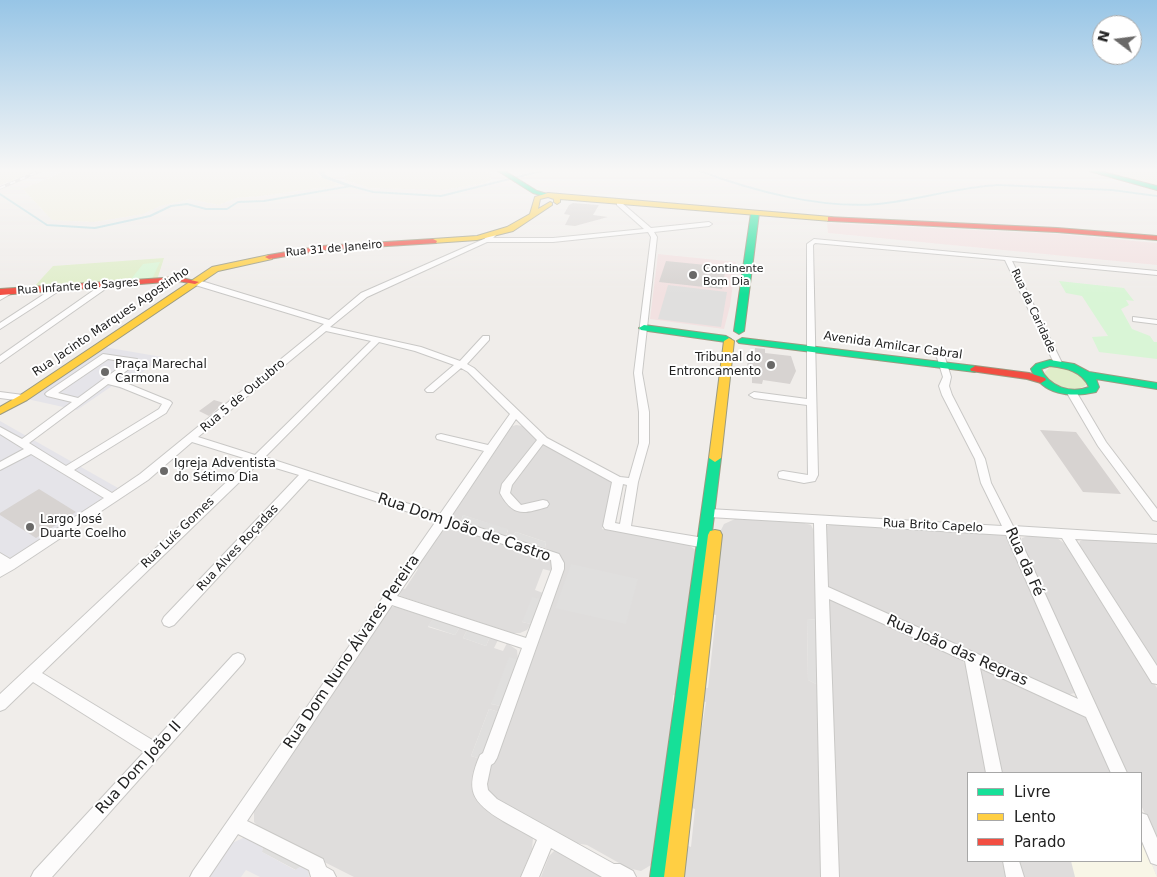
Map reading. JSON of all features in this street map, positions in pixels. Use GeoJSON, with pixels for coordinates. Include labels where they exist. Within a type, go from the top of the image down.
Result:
{"type":"FeatureCollection","features":[{"type":"Feature","properties":{"kind":"main road","name":"Rua 31 de Janeiro"},"geometry":{"type":"LineString","coordinates":[[178,279],[248,260],[322,248],[463,244],[490,238],[510,229],[536,212]]}},
{"type":"Feature","properties":{"kind":"main road"},"geometry":{"type":"LineString","coordinates":[[734,212],[751,215],[772,214],[1048,229],[1157,238]]}},
{"type":"Feature","properties":{"kind":"main road"},"geometry":{"type":"LineString","coordinates":[[674,877],[734,336],[751,215]]}},
{"type":"Feature","properties":{"kind":"main road","name":"Rua Jacinto Marques Agostinho"},"geometry":{"type":"LineString","coordinates":[[0,411],[215,269]]}},
{"type":"Feature","properties":{"kind":"main road","name":"Rua Infante de Sagres"},"geometry":{"type":"LineString","coordinates":[[3,294],[178,279],[195,282]]}},
{"type":"Feature","properties":{"kind":"main road","name":"Avenida Amilcar Cabral"},"geometry":{"type":"LineString","coordinates":[[645,325],[734,336],[752,341],[1036,369]]}},
{"type":"Feature","properties":{"kind":"main road","name":"Avenida Amilcar Cabral"},"geometry":{"type":"LineString","coordinates":[[941,359],[1029,376],[1055,388],[1072,393]]}},
{"type":"Feature","properties":{"kind":"main road"},"geometry":{"type":"LineString","coordinates":[[1041,380],[1036,369],[1044,364],[1058,363],[1088,375],[1157,386]]}},
{"type":"Feature","properties":{"kind":"main road"},"geometry":{"type":"LineString","coordinates":[[1088,375],[1092,379],[1094,387]]}},
{"type":"Feature","properties":{"kind":"main road"},"geometry":{"type":"LineString","coordinates":[[1072,393],[1087,392],[1094,387],[1109,386],[1157,392]]}},
{"type":"Feature","properties":{"kind":"main road"},"geometry":{"type":"LineString","coordinates":[[660,877],[710,544]]}},
{"type":"Feature","properties":{"kind":"street"},"geometry":{"type":"LineString","coordinates":[[625,529],[633,482],[644,443],[644,412],[638,373],[654,236],[650,230],[628,212]]}},
{"type":"Feature","properties":{"kind":"street"},"geometry":{"type":"LineString","coordinates":[[490,238],[553,240],[709,224]]}},
{"type":"Feature","properties":{"kind":"street"},"geometry":{"type":"LineString","coordinates":[[783,475],[804,479],[811,478],[813,475],[810,244],[814,241],[1157,274]]}},
{"type":"Feature","properties":{"kind":"street","name":"Rua 5 de Outubro"},"geometry":{"type":"LineString","coordinates":[[3,565],[144,477],[364,295],[463,244]]}},
{"type":"Feature","properties":{"kind":"street","name":"Rua da Caridade"},"geometry":{"type":"LineString","coordinates":[[1008,259],[1058,363]]}},
{"type":"Feature","properties":{"kind":"street","name":"Rua Infante de Sagres"},"geometry":{"type":"LineString","coordinates":[[195,282],[327,326],[376,341],[410,347],[460,364],[471,370],[514,414],[543,440],[618,480]]}},
{"type":"Feature","properties":{"kind":"street"},"geometry":{"type":"LineString","coordinates":[[0,360],[106,285]]}},
{"type":"Feature","properties":{"kind":"street"},"geometry":{"type":"LineString","coordinates":[[0,327],[58,289]]}},
{"type":"Feature","properties":{"kind":"street"},"geometry":{"type":"LineString","coordinates":[[1136,320],[1157,322]]}},
{"type":"Feature","properties":{"kind":"street"},"geometry":{"type":"LineString","coordinates":[[430,390],[467,360],[486,338]]}},
{"type":"Feature","properties":{"kind":"street","name":"Rua Luís Gomes"},"geometry":{"type":"LineString","coordinates":[[0,704],[257,459],[376,341]]}},
{"type":"Feature","properties":{"kind":"street"},"geometry":{"type":"LineString","coordinates":[[0,466],[26,447],[80,401],[134,361],[106,356],[50,394],[80,401]]}},
{"type":"Feature","properties":{"kind":"street","name":"Rua da Fé"},"geometry":{"type":"LineString","coordinates":[[941,359],[947,376],[944,386],[947,395],[980,459],[986,483],[1010,531],[1119,772]]}},
{"type":"Feature","properties":{"kind":"street"},"geometry":{"type":"LineString","coordinates":[[67,470],[167,407],[167,403],[123,385],[107,381]]}},
{"type":"Feature","properties":{"kind":"street"},"geometry":{"type":"LineString","coordinates":[[1072,393],[1102,444],[1157,517]]}},
{"type":"Feature","properties":{"kind":"street"},"geometry":{"type":"LineString","coordinates":[[0,395],[22,398]]}},
{"type":"Feature","properties":{"kind":"street"},"geometry":{"type":"LineString","coordinates":[[754,395],[813,402]]}},
{"type":"Feature","properties":{"kind":"street","name":"Rua Dom Nuno Álvares Pereira"},"geometry":{"type":"LineString","coordinates":[[199,877],[514,414]]}},
{"type":"Feature","properties":{"kind":"street"},"geometry":{"type":"LineString","coordinates":[[0,430],[112,498]]}},
{"type":"Feature","properties":{"kind":"street"},"geometry":{"type":"LineString","coordinates":[[441,437],[490,449]]}},
{"type":"Feature","properties":{"kind":"street","name":"Rua Dom João de Castro"},"geometry":{"type":"LineString","coordinates":[[192,439],[307,474],[552,555],[557,560],[558,569],[489,758],[485,760],[480,773],[482,797],[491,805],[547,836]]}},
{"type":"Feature","properties":{"kind":"street"},"geometry":{"type":"LineString","coordinates":[[543,440],[537,444],[507,484],[505,493],[516,508],[523,510],[543,504]]}},
{"type":"Feature","properties":{"kind":"street","name":"Rua Alves Roçadas"},"geometry":{"type":"LineString","coordinates":[[169,621],[307,474]]}},
{"type":"Feature","properties":{"kind":"street"},"geometry":{"type":"LineString","coordinates":[[633,482],[618,480],[609,526],[710,544]]}},
{"type":"Feature","properties":{"kind":"street","name":"Rua Brito Capelo"},"geometry":{"type":"LineString","coordinates":[[714,513],[1157,539]]}},
{"type":"Feature","properties":{"kind":"street"},"geometry":{"type":"LineString","coordinates":[[820,520],[830,877]]}},
{"type":"Feature","properties":{"kind":"street"},"geometry":{"type":"LineString","coordinates":[[1066,534],[1157,678]]}},
{"type":"Feature","properties":{"kind":"street","name":"Rua João das Regras"},"geometry":{"type":"LineString","coordinates":[[822,590],[1092,712]]}},
{"type":"Feature","properties":{"kind":"street"},"geometry":{"type":"LineString","coordinates":[[389,599],[530,644]]}},
{"type":"Feature","properties":{"kind":"street"},"geometry":{"type":"LineString","coordinates":[[971,658],[994,772]]}},
{"type":"Feature","properties":{"kind":"street","name":"Rua Dom João II"},"geometry":{"type":"LineString","coordinates":[[40,877],[238,659]]}},
{"type":"Feature","properties":{"kind":"street"},"geometry":{"type":"LineString","coordinates":[[32,674],[155,750]]}},
{"type":"Feature","properties":{"kind":"street"},"geometry":{"type":"LineString","coordinates":[[1142,823],[1157,857]]}},
{"type":"Feature","properties":{"kind":"street"},"geometry":{"type":"LineString","coordinates":[[235,824],[317,865],[323,875]]}},
{"type":"Feature","properties":{"kind":"street"},"geometry":{"type":"LineString","coordinates":[[530,877],[547,836],[612,872],[620,873],[627,877]]}},
{"type":"Feature","properties":{"kind":"street"},"geometry":{"type":"LineString","coordinates":[[1011,862],[1014,877]]}},
{"type":"Feature","properties":{"kind":"shaded area"},"geometry":{"type":"Polygon","coordinates":[[[44,212],[147,212],[94,222],[52,220],[44,212]]]}},
{"type":"Feature","properties":{"kind":"shaded area"},"geometry":{"type":"Polygon","coordinates":[[[827,223],[1058,234],[1157,243],[1157,265],[828,233],[827,223]]]}},
{"type":"Feature","properties":{"kind":"shaded area"},"geometry":{"type":"Polygon","coordinates":[[[658,254],[736,262],[730,306],[724,329],[650,319],[658,254]]]}},
{"type":"Feature","properties":{"kind":"shaded area"},"geometry":{"type":"Polygon","coordinates":[[[668,285],[727,292],[721,327],[658,319],[668,285]]]}},
{"type":"Feature","properties":{"kind":"shaded area","name":"Praça Marechal Carmona"},"geometry":{"type":"Polygon","coordinates":[[[104,347],[162,357],[121,389],[112,386],[77,410],[27,399],[104,347]]]}},
{"type":"Feature","properties":{"kind":"shaded area","name":"Largo José Duarte Coelho"},"geometry":{"type":"Polygon","coordinates":[[[0,421],[118,488],[0,567],[0,421]]]}},
{"type":"Feature","properties":{"kind":"shaded area"},"geometry":{"type":"Polygon","coordinates":[[[516,425],[523,426],[610,480],[613,485],[602,529],[687,544],[697,551],[678,696],[673,695],[670,752],[658,839],[651,865],[641,871],[628,868],[587,845],[569,842],[493,800],[483,784],[564,566],[559,554],[545,548],[546,542],[516,532],[511,537],[506,536],[508,530],[463,515],[461,521],[452,516],[510,427],[516,425]]]}},
{"type":"Feature","properties":{"kind":"shaded area"},"geometry":{"type":"Polygon","coordinates":[[[463,515],[508,529],[506,536],[461,521],[463,515]]]}},
{"type":"Feature","properties":{"kind":"shaded area"},"geometry":{"type":"Polygon","coordinates":[[[735,519],[804,523],[811,525],[814,531],[816,619],[807,620],[808,680],[818,685],[822,877],[682,877],[685,845],[691,847],[695,809],[689,807],[706,702],[701,701],[703,687],[708,688],[716,615],[711,614],[721,530],[724,524],[735,519]]]}},
{"type":"Feature","properties":{"kind":"shaded area"},"geometry":{"type":"Polygon","coordinates":[[[832,524],[1000,534],[1005,536],[1008,539],[1075,693],[1066,695],[828,588],[825,527],[832,524]]]}},
{"type":"Feature","properties":{"kind":"shaded area"},"geometry":{"type":"Polygon","coordinates":[[[445,526],[547,558],[552,562],[551,571],[543,569],[535,590],[543,593],[541,599],[522,622],[531,624],[527,630],[520,633],[512,633],[400,596],[398,592],[400,588],[405,589],[418,569],[414,568],[445,526]]]}},
{"type":"Feature","properties":{"kind":"shaded area"},"geometry":{"type":"Polygon","coordinates":[[[516,532],[546,542],[545,548],[511,537],[516,532]]]}},
{"type":"Feature","properties":{"kind":"shaded area"},"geometry":{"type":"Polygon","coordinates":[[[1028,536],[1057,538],[1068,546],[1157,688],[1157,841],[1142,807],[1142,772],[1126,772],[1021,543],[1022,538],[1028,536]]]}},
{"type":"Feature","properties":{"kind":"shaded area"},"geometry":{"type":"Polygon","coordinates":[[[1085,539],[1157,544],[1157,669],[1079,546],[1080,541],[1085,539]]]}},
{"type":"Feature","properties":{"kind":"shaded area"},"geometry":{"type":"Polygon","coordinates":[[[571,564],[638,579],[626,624],[555,608],[571,564]]]}},
{"type":"Feature","properties":{"kind":"shaded area"},"geometry":{"type":"Polygon","coordinates":[[[532,597],[541,599],[531,624],[522,622],[532,597]]]}},
{"type":"Feature","properties":{"kind":"shaded area"},"geometry":{"type":"Polygon","coordinates":[[[832,600],[960,658],[965,664],[987,772],[967,772],[967,862],[1003,862],[1007,877],[837,877],[828,602],[832,600]]]}},
{"type":"Feature","properties":{"kind":"shaded area"},"geometry":{"type":"Polygon","coordinates":[[[390,607],[396,607],[433,619],[428,627],[455,635],[460,627],[467,630],[463,638],[486,646],[490,637],[498,640],[494,648],[503,651],[507,643],[517,650],[518,660],[491,704],[501,706],[499,712],[489,709],[471,756],[481,759],[475,778],[533,838],[532,849],[520,877],[354,877],[261,830],[254,822],[254,810],[390,607]]]}},
{"type":"Feature","properties":{"kind":"shaded area"},"geometry":{"type":"Polygon","coordinates":[[[433,619],[460,627],[455,635],[428,626],[433,619]]]}},
{"type":"Feature","properties":{"kind":"shaded area"},"geometry":{"type":"Polygon","coordinates":[[[816,619],[818,685],[808,680],[807,620],[816,619]]]}},
{"type":"Feature","properties":{"kind":"shaded area"},"geometry":{"type":"Polygon","coordinates":[[[467,630],[490,637],[486,646],[463,638],[467,630]]]}},
{"type":"Feature","properties":{"kind":"shaded area"},"geometry":{"type":"Polygon","coordinates":[[[509,657],[518,660],[501,706],[491,704],[509,657]]]}},
{"type":"Feature","properties":{"kind":"shaded area"},"geometry":{"type":"Polygon","coordinates":[[[982,668],[1084,714],[1112,772],[1001,772],[980,671],[982,668]]]}},
{"type":"Feature","properties":{"kind":"shaded area"},"geometry":{"type":"Polygon","coordinates":[[[489,709],[499,712],[481,759],[471,756],[489,709]]]}},
{"type":"Feature","properties":{"kind":"shaded area"},"geometry":{"type":"Polygon","coordinates":[[[243,838],[249,838],[263,845],[262,852],[295,870],[303,865],[308,869],[309,877],[260,877],[246,870],[241,877],[204,877],[230,844],[243,838]]]}},
{"type":"Feature","properties":{"kind":"shaded area"},"geometry":{"type":"Polygon","coordinates":[[[1142,840],[1157,877],[1022,877],[1019,862],[1142,862],[1142,840]]]}},
{"type":"Feature","properties":{"kind":"shaded area"},"geometry":{"type":"Polygon","coordinates":[[[1142,840],[1157,877],[1075,877],[1071,862],[1142,862],[1142,840]]]}},
{"type":"Feature","properties":{"kind":"shaded area"},"geometry":{"type":"Polygon","coordinates":[[[263,845],[303,865],[296,870],[262,852],[263,845]]]}},
{"type":"Feature","properties":{"kind":"shaded area"},"geometry":{"type":"Polygon","coordinates":[[[555,850],[609,877],[541,877],[549,856],[555,850]]]}},
{"type":"Feature","properties":{"kind":"green space"},"geometry":{"type":"Polygon","coordinates":[[[164,258],[157,280],[32,289],[53,266],[164,258]]]}},
{"type":"Feature","properties":{"kind":"green space"},"geometry":{"type":"Polygon","coordinates":[[[160,262],[152,279],[131,279],[143,264],[160,262]]]}},
{"type":"Feature","properties":{"kind":"green space"},"geometry":{"type":"Polygon","coordinates":[[[1059,281],[1124,288],[1134,301],[1126,300],[1129,305],[1121,309],[1132,329],[1150,336],[1154,342],[1157,342],[1157,359],[1099,352],[1092,337],[1108,336],[1082,296],[1066,293],[1059,281]]]}},
{"type":"Feature","properties":{"kind":"green space"},"geometry":{"type":"Polygon","coordinates":[[[1050,367],[1072,370],[1085,379],[1087,384],[1077,389],[1059,386],[1045,375],[1045,372],[1050,367]]]}},
{"type":"Feature","properties":{"kind":"building"},"geometry":{"type":"Polygon","coordinates":[[[565,212],[595,212],[593,215],[608,217],[575,226],[565,225],[570,215],[564,214],[565,212]]]}},
{"type":"Feature","properties":{"kind":"building","name":"Continente Bom Dia"},"geometry":{"type":"Polygon","coordinates":[[[666,261],[726,267],[722,289],[659,282],[666,261]]]}},
{"type":"Feature","properties":{"kind":"building","name":"Tribunal do Entroncamento"},"geometry":{"type":"Polygon","coordinates":[[[755,348],[765,349],[765,353],[791,356],[796,371],[790,384],[763,380],[762,384],[752,383],[752,377],[747,364],[755,354],[755,348]]]}},
{"type":"Feature","properties":{"kind":"building"},"geometry":{"type":"Polygon","coordinates":[[[214,400],[224,403],[209,416],[199,411],[214,400]]]}},
{"type":"Feature","properties":{"kind":"building"},"geometry":{"type":"Polygon","coordinates":[[[1040,430],[1076,432],[1121,494],[1083,492],[1040,430]]]}},
{"type":"Feature","properties":{"kind":"building"},"geometry":{"type":"Polygon","coordinates":[[[39,489],[76,512],[36,538],[0,515],[0,513],[39,489]]]}},
{"type":"Feature","properties":{"kind":"waterway"},"geometry":{"type":"LineString","coordinates":[[27,212],[47,225],[95,228],[150,216],[159,212]]}},
{"type":"Feature","properties":{"kind":"traffic: fast"},"geometry":{"type":"LineString","coordinates":[[739,331],[755,213]]}},
{"type":"Feature","properties":{"kind":"traffic: fast"},"geometry":{"type":"LineString","coordinates":[[644,328],[726,339]]}},
{"type":"Feature","properties":{"kind":"traffic: fast"},"geometry":{"type":"LineString","coordinates":[[742,341],[975,369]]}},
{"type":"Feature","properties":{"kind":"traffic: fast"},"geometry":{"type":"LineString","coordinates":[[1050,363],[1070,366],[1082,372],[1094,387],[1092,390],[1084,392],[1068,392],[1051,387],[1039,376],[1036,369],[1039,366],[1050,363]]}},
{"type":"Feature","properties":{"kind":"traffic: fast"},"geometry":{"type":"LineString","coordinates":[[1088,375],[1157,386]]}},
{"type":"Feature","properties":{"kind":"traffic: fast"},"geometry":{"type":"LineString","coordinates":[[660,877],[715,458]]}},
{"type":"Feature","properties":{"kind":"traffic: slow"},"geometry":{"type":"LineString","coordinates":[[433,241],[477,238],[510,229],[537,212]]}},
{"type":"Feature","properties":{"kind":"traffic: slow"},"geometry":{"type":"LineString","coordinates":[[745,212],[831,219]]}},
{"type":"Feature","properties":{"kind":"traffic: slow"},"geometry":{"type":"LineString","coordinates":[[0,411],[23,398],[215,269],[269,257]]}},
{"type":"Feature","properties":{"kind":"traffic: slow"},"geometry":{"type":"LineString","coordinates":[[715,458],[729,341]]}},
{"type":"Feature","properties":{"kind":"traffic: slow"},"geometry":{"type":"LineString","coordinates":[[674,877],[715,535]]}},
{"type":"Feature","properties":{"kind":"traffic: jam"},"geometry":{"type":"LineString","coordinates":[[831,219],[1057,230],[1157,238]]}},
{"type":"Feature","properties":{"kind":"traffic: jam"},"geometry":{"type":"LineString","coordinates":[[269,257],[322,248],[433,241]]}},
{"type":"Feature","properties":{"kind":"traffic: jam"},"geometry":{"type":"LineString","coordinates":[[0,292],[178,279],[195,282]]}},
{"type":"Feature","properties":{"kind":"traffic: jam"},"geometry":{"type":"LineString","coordinates":[[975,369],[1029,376],[1041,380]]}},
{"type":"Feature","properties":{"kind":"place","name":"Continente Bom Dia"},"geometry":{"type":"Point","coordinates":[693,275]}},
{"type":"Feature","properties":{"kind":"place","name":"Tribunal do Entroncamento"},"geometry":{"type":"Point","coordinates":[771,365]}},
{"type":"Feature","properties":{"kind":"place","name":"Praça Marechal Carmona"},"geometry":{"type":"Point","coordinates":[105,372]}},
{"type":"Feature","properties":{"kind":"place","name":"Igreja Adventista do Sétimo Dia"},"geometry":{"type":"Point","coordinates":[164,471]}},
{"type":"Feature","properties":{"kind":"place","name":"Largo José Duarte Coelho"},"geometry":{"type":"Point","coordinates":[30,527]}}]}
